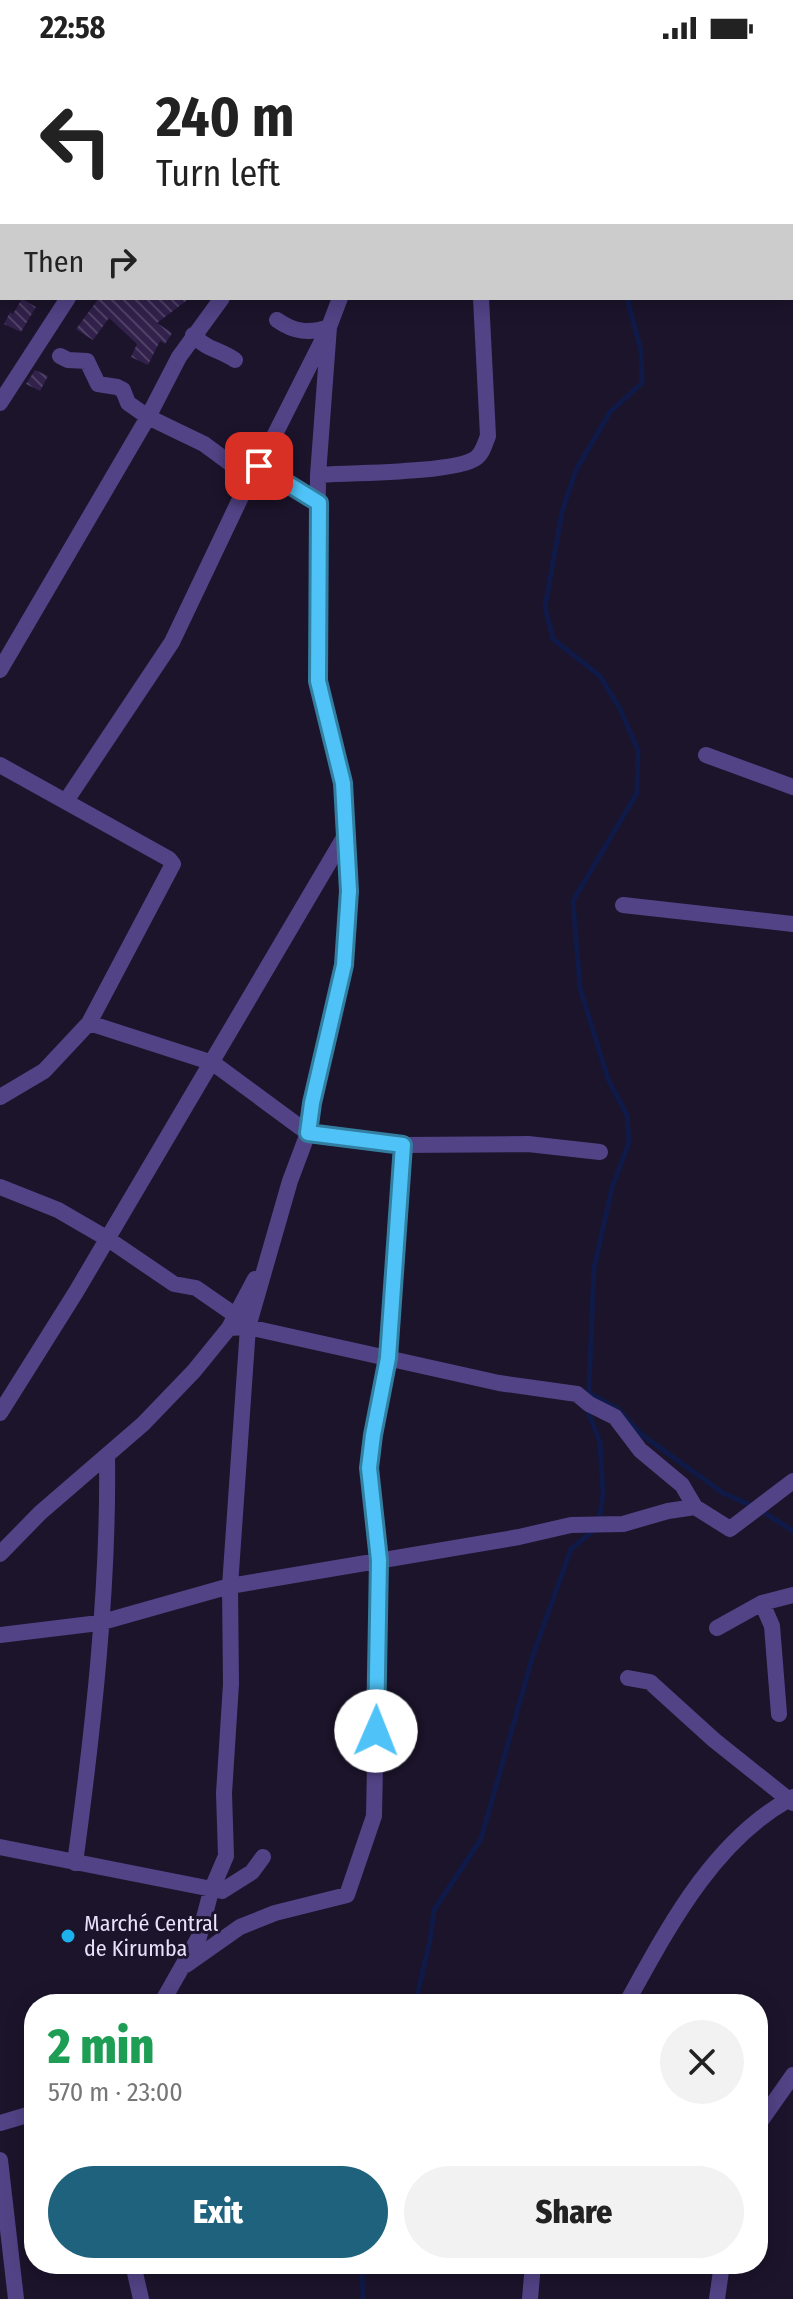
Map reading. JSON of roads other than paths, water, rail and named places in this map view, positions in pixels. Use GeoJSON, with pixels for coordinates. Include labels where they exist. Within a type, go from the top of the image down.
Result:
{"type":"FeatureCollection","features":[{"type":"Feature","properties":{"kind":"street"},"geometry":{"type":"LineString","coordinates":[[0,403],[67,300]]}},
{"type":"Feature","properties":{"kind":"street"},"geometry":{"type":"LineString","coordinates":[[0,670],[148,417],[179,357],[220,300]]}},
{"type":"Feature","properties":{"kind":"street"},"geometry":{"type":"LineString","coordinates":[[66,801],[172,642],[254,472],[329,327],[339,300]]}},
{"type":"Feature","properties":{"kind":"street"},"geometry":{"type":"LineString","coordinates":[[318,475],[450,466],[476,458],[488,436],[481,300]]}},
{"type":"Feature","properties":{"kind":"street"},"geometry":{"type":"LineString","coordinates":[[277,320],[289,328],[313,332],[329,327]]}},
{"type":"Feature","properties":{"kind":"street"},"geometry":{"type":"LineString","coordinates":[[0,1554],[40,1513],[143,1424],[237,1323],[269,1253],[308,1133],[344,965],[349,891],[343,783],[318,681],[318,475],[329,327]]}},
{"type":"Feature","properties":{"kind":"street"},"geometry":{"type":"LineString","coordinates":[[193,335],[204,347],[224,352],[235,360]]}},
{"type":"Feature","properties":{"kind":"street"},"geometry":{"type":"LineString","coordinates":[[60,356],[68,360],[87,361],[98,384],[123,390],[128,403],[148,417],[319,503]]}},
{"type":"Feature","properties":{"kind":"street"},"geometry":{"type":"LineString","coordinates":[[706,755],[793,787]]}},
{"type":"Feature","properties":{"kind":"street"},"geometry":{"type":"LineString","coordinates":[[0,765],[173,864],[89,1023],[44,1071],[0,1097]]}},
{"type":"Feature","properties":{"kind":"street"},"geometry":{"type":"LineString","coordinates":[[0,1413],[108,1239],[346,834]]}},
{"type":"Feature","properties":{"kind":"street"},"geometry":{"type":"LineString","coordinates":[[623,905],[793,924]]}},
{"type":"Feature","properties":{"kind":"street"},"geometry":{"type":"LineString","coordinates":[[89,1023],[213,1063],[308,1133],[403,1145],[528,1144],[600,1152]]}},
{"type":"Feature","properties":{"kind":"street"},"geometry":{"type":"LineString","coordinates":[[182,1968],[240,1927],[275,1913],[347,1895],[374,1816],[379,1560],[369,1468],[388,1358],[403,1145]]}},
{"type":"Feature","properties":{"kind":"street"},"geometry":{"type":"LineString","coordinates":[[0,1187],[58,1210],[108,1239],[174,1284],[196,1288],[237,1323],[499,1383],[577,1394],[615,1417],[640,1450],[682,1485],[695,1507],[730,1529],[793,1481]]}},
{"type":"Feature","properties":{"kind":"street"},"geometry":{"type":"LineString","coordinates":[[167,1994],[199,1937],[211,1891],[226,1856],[224,1793],[231,1684],[230,1586],[237,1323]]}},
{"type":"Feature","properties":{"kind":"street"},"geometry":{"type":"LineString","coordinates":[[75,1863],[90,1758],[108,1509],[107,1455]]}},
{"type":"Feature","properties":{"kind":"street"},"geometry":{"type":"LineString","coordinates":[[0,1635],[99,1623],[230,1586],[589,1524],[608,1526],[695,1507]]}},
{"type":"Feature","properties":{"kind":"street"},"geometry":{"type":"LineString","coordinates":[[717,1628],[762,1603],[793,1595]]}},
{"type":"Feature","properties":{"kind":"street"},"geometry":{"type":"LineString","coordinates":[[762,1603],[772,1626],[779,1714]]}},
{"type":"Feature","properties":{"kind":"street"},"geometry":{"type":"LineString","coordinates":[[628,1678],[650,1682],[714,1740],[792,1800],[747,1828],[701,1879],[631,1994]]}},
{"type":"Feature","properties":{"kind":"street"},"geometry":{"type":"LineString","coordinates":[[0,1847],[211,1891],[222,1891],[237,1883],[252,1872],[263,1857]]}},
{"type":"Feature","properties":{"kind":"street"},"geometry":{"type":"LineString","coordinates":[[768,2111],[793,2075]]}},
{"type":"Feature","properties":{"kind":"street"},"geometry":{"type":"LineString","coordinates":[[0,2123],[24,2116]]}},
{"type":"Feature","properties":{"kind":"street"},"geometry":{"type":"LineString","coordinates":[[0,2160],[16,2299]]}},
{"type":"Feature","properties":{"kind":"street"},"geometry":{"type":"LineString","coordinates":[[135,2274],[141,2299]]}},
{"type":"Feature","properties":{"kind":"street"},"geometry":{"type":"LineString","coordinates":[[530,2299],[532,2274]]}},
{"type":"Feature","properties":{"kind":"street"},"geometry":{"type":"LineString","coordinates":[[717,2299],[721,2274]]}},
{"type":"Feature","properties":{"kind":"waterway"},"geometry":{"type":"LineString","coordinates":[[599,1522],[603,1495],[600,1442],[588,1412],[594,1268],[612,1188],[629,1142],[627,1115],[608,1079],[580,988],[573,901],[637,793],[638,750],[620,709],[600,676],[553,639],[545,607],[562,512],[576,470],[610,412],[642,383],[641,351],[628,300]]}},
{"type":"Feature","properties":{"kind":"waterway"},"geometry":{"type":"LineString","coordinates":[[590,1394],[618,1409],[641,1434],[723,1493],[757,1508],[793,1531]]}},
{"type":"Feature","properties":{"kind":"waterway"},"geometry":{"type":"LineString","coordinates":[[417,1994],[434,1910],[481,1839],[533,1655],[571,1549],[594,1530]]}},
{"type":"Feature","properties":{"kind":"waterway"},"geometry":{"type":"LineString","coordinates":[[363,2274],[363,2299]]}},
{"type":"Feature","properties":{"kind":"place","name":"Marché Central de Kirumba"},"geometry":{"type":"Point","coordinates":[68,1936]}}]}
